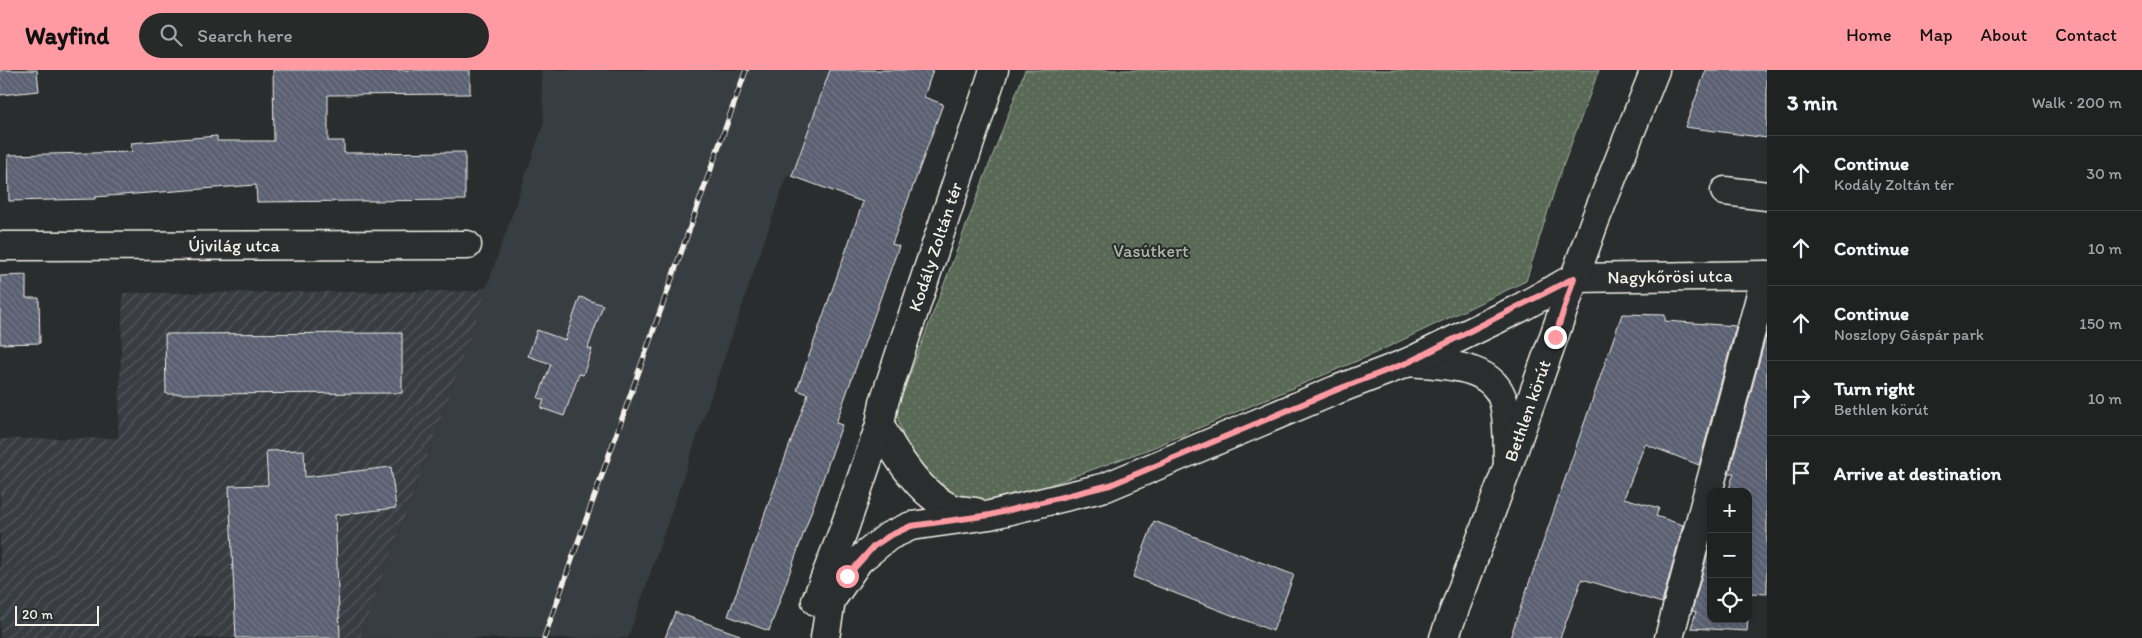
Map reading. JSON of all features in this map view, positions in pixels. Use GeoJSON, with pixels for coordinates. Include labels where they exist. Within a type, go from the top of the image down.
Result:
{"type":"FeatureCollection","features":[{"type":"Feature","properties":{"kind":"street","name":"Kodály Zoltán tér"},"geometry":{"type":"LineString","coordinates":[[808,638],[809,619],[844,529],[880,425],[884,402],[994,70]]}},
{"type":"Feature","properties":{"kind":"street","name":"Bethlen körút"},"geometry":{"type":"LineString","coordinates":[[1444,638],[1508,466],[1574,278],[1655,70]]}},
{"type":"Feature","properties":{"kind":"street"},"geometry":{"type":"LineString","coordinates":[[1725,191],[1767,196]]}},
{"type":"Feature","properties":{"kind":"street","name":"Újvilág utca"},"geometry":{"type":"LineString","coordinates":[[0,246],[467,246]]}},
{"type":"Feature","properties":{"kind":"street"},"geometry":{"type":"LineString","coordinates":[[1669,638],[1767,275]]}},
{"type":"Feature","properties":{"kind":"street","name":"Nagykőrösi utca"},"geometry":{"type":"LineString","coordinates":[[1574,278],[1767,275]]}},
{"type":"Feature","properties":{"kind":"street"},"geometry":{"type":"LineString","coordinates":[[816,638],[831,600],[847,576],[859,560],[889,536],[911,526],[990,515],[1110,485],[1336,390],[1409,362],[1574,278]]}},
{"type":"Feature","properties":{"kind":"street"},"geometry":{"type":"LineString","coordinates":[[1409,362],[1475,370],[1493,383],[1498,389],[1504,404],[1508,466]]}},
{"type":"Feature","properties":{"kind":"street"},"geometry":{"type":"LineString","coordinates":[[880,425],[890,446],[904,466],[928,493],[953,509],[990,515]]}},
{"type":"Feature","properties":{"kind":"street","name":"Kodály Zoltán tér"},"geometry":{"type":"LineString","coordinates":[[844,529],[847,576]]}},
{"type":"Feature","properties":{"kind":"street"},"geometry":{"type":"LineString","coordinates":[[825,638],[831,600]]}},
{"type":"Feature","properties":{"kind":"shaded area"},"geometry":{"type":"Polygon","coordinates":[[[541,70],[830,70],[792,176],[787,175],[628,638],[360,638],[448,399],[544,122],[541,70]]]}},
{"type":"Feature","properties":{"kind":"shaded area"},"geometry":{"type":"Polygon","coordinates":[[[488,286],[360,638],[0,638],[0,439],[118,438],[123,293],[477,291],[488,286]]]}},
{"type":"Feature","properties":{"kind":"green space","name":"Vasútkert"},"geometry":{"type":"Polygon","coordinates":[[[1025,70],[1599,70],[1557,182],[1526,281],[1371,355],[1152,448],[1003,502],[965,502],[932,477],[907,451],[896,411],[1025,70]]]}},
{"type":"Feature","properties":{"kind":"building"},"geometry":{"type":"Polygon","coordinates":[[[0,70],[37,70],[39,91],[0,95],[0,70]]]}},
{"type":"Feature","properties":{"kind":"building"},"geometry":{"type":"Polygon","coordinates":[[[273,70],[470,70],[470,94],[328,95],[328,141],[344,141],[344,153],[465,152],[465,200],[257,202],[256,185],[95,197],[95,199],[9,201],[8,155],[132,152],[131,143],[217,136],[217,141],[274,141],[273,70]]]}},
{"type":"Feature","properties":{"kind":"building"},"geometry":{"type":"Polygon","coordinates":[[[830,70],[933,70],[924,97],[943,104],[892,244],[899,246],[836,423],[842,425],[769,631],[728,616],[808,394],[797,390],[863,202],[792,176],[830,70]]]}},
{"type":"Feature","properties":{"kind":"building"},"geometry":{"type":"Polygon","coordinates":[[[1706,70],[1767,70],[1767,138],[1685,127],[1706,70]]]}},
{"type":"Feature","properties":{"kind":"building"},"geometry":{"type":"Polygon","coordinates":[[[26,275],[26,298],[39,298],[40,343],[0,344],[0,276],[26,275]]]}},
{"type":"Feature","properties":{"kind":"building"},"geometry":{"type":"Polygon","coordinates":[[[580,297],[603,305],[588,348],[592,349],[583,375],[579,374],[564,416],[541,408],[544,400],[538,398],[551,364],[528,356],[537,330],[565,340],[580,297]]]}},
{"type":"Feature","properties":{"kind":"building"},"geometry":{"type":"Polygon","coordinates":[[[1622,314],[1665,315],[1665,321],[1736,326],[1699,465],[1645,444],[1624,498],[1659,508],[1656,516],[1683,525],[1662,603],[1582,579],[1560,638],[1510,638],[1622,314]]]}},
{"type":"Feature","properties":{"kind":"building"},"geometry":{"type":"Polygon","coordinates":[[[1767,332],[1767,594],[1752,593],[1752,488],[1729,488],[1734,473],[1729,473],[1767,332]]]}},
{"type":"Feature","properties":{"kind":"building"},"geometry":{"type":"Polygon","coordinates":[[[402,333],[402,393],[166,394],[165,334],[402,333]]]}},
{"type":"Feature","properties":{"kind":"building"},"geometry":{"type":"Polygon","coordinates":[[[304,450],[305,477],[391,467],[396,508],[335,515],[340,638],[236,638],[229,486],[268,485],[266,451],[304,450]]]}},
{"type":"Feature","properties":{"kind":"building"},"geometry":{"type":"Polygon","coordinates":[[[1154,521],[1294,575],[1273,631],[1133,577],[1154,521]]]}},
{"type":"Feature","properties":{"kind":"building"},"geometry":{"type":"Polygon","coordinates":[[[1707,557],[1707,623],[1748,623],[1747,631],[1691,628],[1696,612],[1692,611],[1707,557]]]}},
{"type":"Feature","properties":{"kind":"building"},"geometry":{"type":"Polygon","coordinates":[[[675,612],[740,635],[739,638],[665,638],[675,612]]]}},
{"type":"Feature","properties":{"kind":"railway"},"geometry":{"type":"LineString","coordinates":[[544,638],[746,70]]}},
{"type":"Feature","properties":{"kind":"route"},"geometry":{"type":"LineString","coordinates":[[847,576],[859,560],[874,546],[889,536],[911,526],[936,521],[990,515],[1110,485],[1336,390],[1409,362],[1520,308],[1574,278],[1555,337]]}}]}
